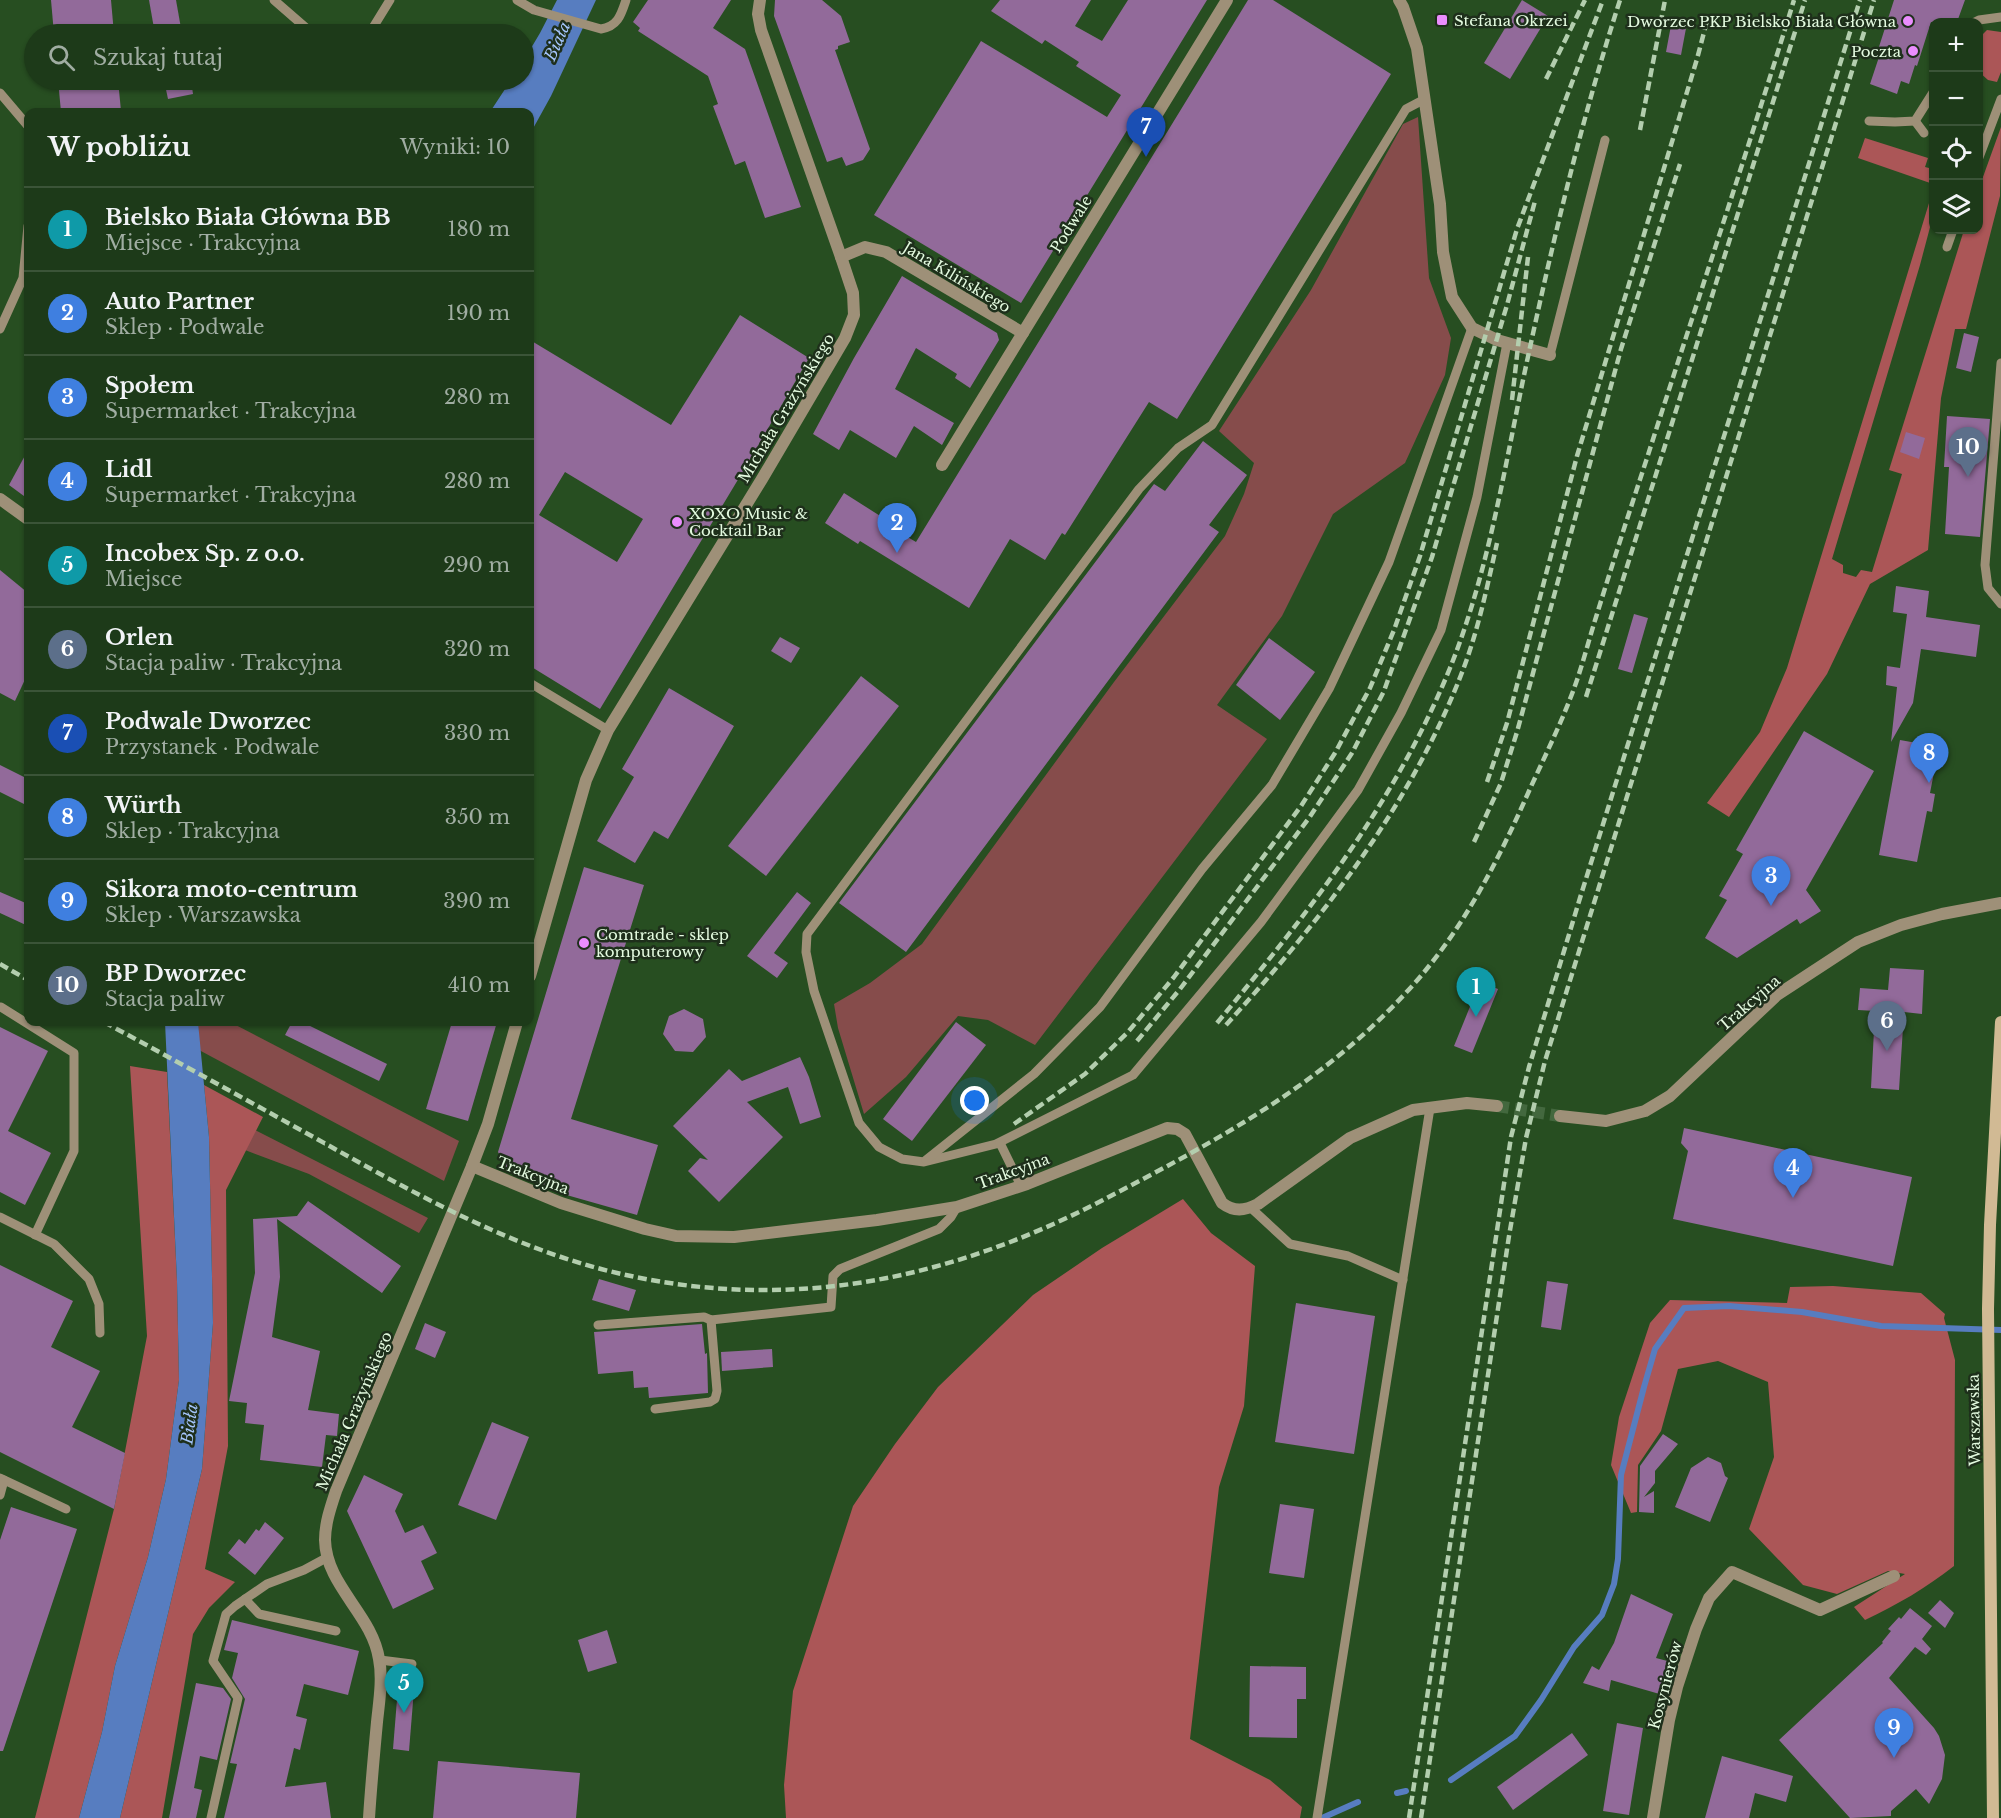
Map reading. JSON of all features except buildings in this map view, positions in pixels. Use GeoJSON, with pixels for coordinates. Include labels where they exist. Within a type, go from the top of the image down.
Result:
{"type":"FeatureCollection","features":[{"type":"Feature","properties":{"kind":"main road","name":"Warszawska"},"geometry":{"type":"LineString","coordinates":[[1993,1818],[1995,1508],[1988,1309],[1990,1225],[2001,1022]]}},
{"type":"Feature","properties":{"kind":"street","name":"Michała Grażyńskiego"},"geometry":{"type":"LineString","coordinates":[[534,962],[586,780],[608,730],[845,338],[854,315],[853,293],[761,30],[758,14],[760,0]]}},
{"type":"Feature","properties":{"kind":"street","name":"Podwale"},"geometry":{"type":"LineString","coordinates":[[942,465],[1227,0]]}},
{"type":"Feature","properties":{"kind":"street"},"geometry":{"type":"LineString","coordinates":[[1399,0],[1417,48],[1440,204],[1443,252],[1452,297],[1472,328],[1507,343],[1550,355]]}},
{"type":"Feature","properties":{"kind":"street","name":"Jana Kilińskiego"},"geometry":{"type":"LineString","coordinates":[[841,257],[865,247],[886,252],[1023,333]]}},
{"type":"Feature","properties":{"kind":"street"},"geometry":{"type":"LineString","coordinates":[[0,499],[24,516]]}},
{"type":"Feature","properties":{"kind":"street","name":"Trakcyjna"},"geometry":{"type":"LineString","coordinates":[[1560,1116],[1606,1121],[1645,1111],[1670,1096],[1777,995],[1858,942],[1911,922],[2001,903]]}},
{"type":"Feature","properties":{"kind":"street","name":"Michała Grażyńskiego"},"geometry":{"type":"LineString","coordinates":[[369,1818],[381,1684],[380,1660],[375,1639],[341,1588],[328,1557],[325,1540],[328,1517],[336,1491],[488,1124],[515,1026]]}},
{"type":"Feature","properties":{"kind":"street"},"geometry":{"type":"LineString","coordinates":[[1251,1208],[1350,1138],[1413,1110],[1467,1103],[1497,1106]]}},
{"type":"Feature","properties":{"kind":"street","name":"Trakcyjna"},"geometry":{"type":"LineString","coordinates":[[472,1166],[561,1203],[645,1229],[676,1236],[734,1237],[957,1207],[1021,1186],[1167,1128],[1177,1129],[1185,1134],[1222,1203],[1231,1209],[1251,1208]]}},
{"type":"Feature","properties":{"kind":"street","name":"Kosynierów"},"geometry":{"type":"LineString","coordinates":[[1653,1818],[1669,1720],[1677,1687],[1709,1598],[1732,1572],[1820,1610],[1894,1576]]}},
{"type":"Feature","properties":{"kind":"lane"},"geometry":{"type":"LineString","coordinates":[[274,0],[302,24]]}},
{"type":"Feature","properties":{"kind":"lane"},"geometry":{"type":"LineString","coordinates":[[375,24],[390,0]]}},
{"type":"Feature","properties":{"kind":"lane"},"geometry":{"type":"LineString","coordinates":[[517,0],[534,10],[601,29],[617,22],[626,0]]}},
{"type":"Feature","properties":{"kind":"lane"},"geometry":{"type":"LineString","coordinates":[[1983,19],[2001,17]]}},
{"type":"Feature","properties":{"kind":"lane"},"geometry":{"type":"LineString","coordinates":[[0,93],[24,121]]}},
{"type":"Feature","properties":{"kind":"lane"},"geometry":{"type":"LineString","coordinates":[[1425,99],[1406,109],[1212,425],[1178,448],[1139,489],[807,934],[806,952],[814,992],[859,1123],[879,1147],[902,1159],[924,1162],[1000,1143],[1133,1075],[1261,922],[1358,790],[1401,713],[1441,630],[1477,497],[1507,343]]}},
{"type":"Feature","properties":{"kind":"lane"},"geometry":{"type":"LineString","coordinates":[[1915,121],[1929,99]]}},
{"type":"Feature","properties":{"kind":"lane"},"geometry":{"type":"LineString","coordinates":[[1983,142],[2001,99]]}},
{"type":"Feature","properties":{"kind":"lane"},"geometry":{"type":"LineString","coordinates":[[1869,121],[1915,121]]}},
{"type":"Feature","properties":{"kind":"lane"},"geometry":{"type":"LineString","coordinates":[[1915,121],[1924,133]]}},
{"type":"Feature","properties":{"kind":"lane"},"geometry":{"type":"LineString","coordinates":[[1550,355],[1605,140]]}},
{"type":"Feature","properties":{"kind":"lane"},"geometry":{"type":"LineString","coordinates":[[1947,247],[1952,234]]}},
{"type":"Feature","properties":{"kind":"lane"},"geometry":{"type":"LineString","coordinates":[[0,330],[23,278],[24,268]]}},
{"type":"Feature","properties":{"kind":"lane"},"geometry":{"type":"LineString","coordinates":[[924,1162],[1034,1074],[1100,1007],[1202,869],[1272,785],[1329,689],[1389,562],[1472,328]]}},
{"type":"Feature","properties":{"kind":"lane"},"geometry":{"type":"LineString","coordinates":[[2001,363],[1985,565],[1988,588],[2001,604]]}},
{"type":"Feature","properties":{"kind":"lane"},"geometry":{"type":"LineString","coordinates":[[534,685],[608,730]]}},
{"type":"Feature","properties":{"kind":"lane"},"geometry":{"type":"LineString","coordinates":[[1,1007],[24,1021]]}},
{"type":"Feature","properties":{"kind":"lane"},"geometry":{"type":"LineString","coordinates":[[31,1026],[74,1053],[74,1151],[35,1235]]}},
{"type":"Feature","properties":{"kind":"lane"},"geometry":{"type":"LineString","coordinates":[[1317,1818],[1430,1108]]}},
{"type":"Feature","properties":{"kind":"lane"},"geometry":{"type":"LineString","coordinates":[[1000,1143],[1021,1186]]}},
{"type":"Feature","properties":{"kind":"lane"},"geometry":{"type":"LineString","coordinates":[[598,1325],[704,1317],[711,1320],[831,1306],[833,1276],[840,1269],[939,1229],[957,1207]]}},
{"type":"Feature","properties":{"kind":"lane"},"geometry":{"type":"LineString","coordinates":[[1251,1208],[1290,1244],[1348,1256],[1403,1280]]}},
{"type":"Feature","properties":{"kind":"lane"},"geometry":{"type":"LineString","coordinates":[[0,1217],[54,1244],[89,1279],[99,1304],[100,1333]]}},
{"type":"Feature","properties":{"kind":"lane"},"geometry":{"type":"LineString","coordinates":[[655,1409],[710,1402],[715,1399],[717,1391],[711,1320]]}},
{"type":"Feature","properties":{"kind":"lane"},"geometry":{"type":"LineString","coordinates":[[0,1495],[2,1479],[66,1509]]}},
{"type":"Feature","properties":{"kind":"lane"},"geometry":{"type":"LineString","coordinates":[[212,1818],[238,1698],[213,1661],[226,1614],[267,1584],[304,1570],[328,1557]]}},
{"type":"Feature","properties":{"kind":"lane"},"geometry":{"type":"LineString","coordinates":[[245,1599],[259,1614],[336,1631]]}},
{"type":"Feature","properties":{"kind":"lane"},"geometry":{"type":"LineString","coordinates":[[380,1660],[412,1664]]}},
{"type":"Feature","properties":{"kind":"shaded area"},"geometry":{"type":"Polygon","coordinates":[[[1987,30],[2001,32],[2001,72],[1997,82],[1988,80],[1983,76],[1983,34],[1987,30]]]}},
{"type":"Feature","properties":{"kind":"shaded area"},"geometry":{"type":"Polygon","coordinates":[[[1418,117],[1429,278],[1451,338],[1445,375],[1405,463],[1333,514],[1282,616],[1217,705],[1267,739],[1035,1045],[988,1020],[958,1016],[906,1077],[864,1114],[838,1028],[834,1004],[870,983],[922,944],[1114,682],[1225,536],[1244,494],[1254,463],[1219,431],[1311,290],[1403,124],[1418,117]]]}},
{"type":"Feature","properties":{"kind":"shaded area"},"geometry":{"type":"Polygon","coordinates":[[[2001,127],[2000,196],[1966,329],[1955,329],[1941,398],[1928,550],[1870,584],[1827,674],[1729,817],[1707,803],[1760,732],[1787,668],[1929,203],[1929,231],[1920,265],[1832,559],[1843,565],[1843,573],[1856,577],[1861,570],[1872,572],[1902,474],[1889,470],[1963,234],[1983,234],[1983,177],[2001,127]]]}},
{"type":"Feature","properties":{"kind":"shaded area"},"geometry":{"type":"Polygon","coordinates":[[[1865,138],[1928,158],[1925,167],[1929,168],[1929,183],[1858,158],[1865,138]]]}},
{"type":"Feature","properties":{"kind":"shaded area"},"geometry":{"type":"Polygon","coordinates":[[[198,1026],[238,1026],[459,1141],[444,1181],[199,1050],[198,1026]]]}},
{"type":"Feature","properties":{"kind":"shaded area"},"geometry":{"type":"Polygon","coordinates":[[[130,1066],[167,1072],[177,1281],[179,1380],[166,1479],[148,1557],[115,1666],[102,1732],[79,1818],[35,1818],[114,1509],[147,1336],[130,1066]]]}},
{"type":"Feature","properties":{"kind":"shaded area"},"geometry":{"type":"Polygon","coordinates":[[[204,1085],[263,1117],[226,1190],[228,1446],[205,1569],[235,1582],[209,1608],[193,1634],[162,1818],[120,1818],[202,1469],[213,1323],[209,1137],[204,1085]]]}},
{"type":"Feature","properties":{"kind":"shaded area"},"geometry":{"type":"Polygon","coordinates":[[[255,1130],[428,1218],[419,1233],[309,1174],[245,1150],[255,1130]]]}},
{"type":"Feature","properties":{"kind":"shaded area"},"geometry":{"type":"Polygon","coordinates":[[[1183,1199],[1211,1233],[1255,1266],[1244,1406],[1219,1487],[1190,1739],[1270,1780],[1302,1807],[1300,1818],[786,1818],[784,1785],[793,1691],[853,1506],[895,1444],[938,1387],[1033,1295],[1102,1248],[1183,1199]]]}},
{"type":"Feature","properties":{"kind":"shaded area"},"geometry":{"type":"Polygon","coordinates":[[[1833,1286],[1921,1293],[1945,1314],[1944,1318],[1955,1360],[1954,1566],[1911,1596],[1865,1620],[1854,1607],[1905,1574],[1888,1571],[1837,1594],[1803,1585],[1749,1529],[1774,1457],[1768,1382],[1718,1361],[1678,1369],[1661,1431],[1638,1465],[1637,1512],[1631,1513],[1611,1465],[1619,1417],[1650,1323],[1670,1300],[1787,1303],[1790,1287],[1833,1286]]]}},
{"type":"Feature","properties":{"kind":"water","name":"Biała"},"geometry":{"type":"Polygon","coordinates":[[[557,0],[596,0],[534,127],[534,108],[493,108],[504,90],[534,90],[534,43],[557,0]]]}},
{"type":"Feature","properties":{"kind":"water","name":"Biała"},"geometry":{"type":"Polygon","coordinates":[[[165,1026],[198,1026],[209,1137],[213,1323],[202,1469],[120,1818],[79,1818],[102,1732],[115,1666],[148,1557],[166,1479],[179,1380],[177,1281],[165,1026]]]}},
{"type":"Feature","properties":{"kind":"waterway"},"geometry":{"type":"LineString","coordinates":[[1451,1780],[1515,1736],[1574,1647],[1602,1615],[1614,1584],[1618,1559],[1621,1475],[1644,1387],[1655,1349],[1684,1308],[1729,1306],[1802,1312],[1881,1326],[2001,1330]]}},
{"type":"Feature","properties":{"kind":"waterway"},"geometry":{"type":"LineString","coordinates":[[1397,1793],[1406,1791]]}},
{"type":"Feature","properties":{"kind":"waterway"},"geometry":{"type":"LineString","coordinates":[[1322,1818],[1358,1802]]}},
{"type":"Feature","properties":{"kind":"tunnel"},"geometry":{"type":"LineString","coordinates":[[1497,1106],[1560,1116]]}},
{"type":"Feature","properties":{"kind":"railway"},"geometry":{"type":"LineString","coordinates":[[1546,79],[1585,0]]}},
{"type":"Feature","properties":{"kind":"railway"},"geometry":{"type":"LineString","coordinates":[[1014,1124],[1085,1074],[1128,1032],[1174,977],[1301,806],[1335,753],[1370,688],[1394,630],[1420,556],[1517,229],[1603,0]]}},
{"type":"Feature","properties":{"kind":"railway"},"geometry":{"type":"LineString","coordinates":[[1217,1023],[1317,897],[1376,810],[1403,765],[1450,668],[1484,562],[1555,237],[1579,141],[1620,0]]}},
{"type":"Feature","properties":{"kind":"railway"},"geometry":{"type":"LineString","coordinates":[[1640,130],[1665,0]]}},
{"type":"Feature","properties":{"kind":"railway"},"geometry":{"type":"LineString","coordinates":[[111,1026],[392,1181],[494,1231],[601,1269],[667,1283],[732,1289],[796,1289],[859,1283],[921,1270],[982,1252],[1043,1229],[1103,1200],[1228,1132],[1306,1081],[1343,1052],[1413,985],[1464,917],[1505,843],[1578,678],[1794,0]]}},
{"type":"Feature","properties":{"kind":"railway"},"geometry":{"type":"LineString","coordinates":[[1586,697],[1805,0]]}},
{"type":"Feature","properties":{"kind":"railway"},"geometry":{"type":"LineString","coordinates":[[1409,1818],[1511,1137],[1529,1067],[1580,898],[1860,0]]}},
{"type":"Feature","properties":{"kind":"railway"},"geometry":{"type":"LineString","coordinates":[[1421,1818],[1509,1236],[1526,1138],[1545,1061],[1874,0]]}},
{"type":"Feature","properties":{"kind":"railway"},"geometry":{"type":"LineString","coordinates":[[1487,782],[1507,723],[1577,456],[1708,17]]}},
{"type":"Feature","properties":{"kind":"railway"},"geometry":{"type":"LineString","coordinates":[[1474,842],[1501,783],[1517,732],[1621,349],[1680,164]]}},
{"type":"Feature","properties":{"kind":"railway"},"geometry":{"type":"LineString","coordinates":[[1137,1041],[1180,989],[1309,818],[1352,753],[1384,691],[1432,557],[1507,305],[1535,201]]}},
{"type":"Feature","properties":{"kind":"railway"},"geometry":{"type":"LineString","coordinates":[[1512,400],[1528,257]]}},
{"type":"Feature","properties":{"kind":"railway"},"geometry":{"type":"LineString","coordinates":[[1226,1025],[1328,904],[1360,861],[1416,770],[1440,723],[1467,659],[1482,609],[1497,543]]}},
{"type":"Feature","properties":{"kind":"railway"},"geometry":{"type":"LineString","coordinates":[[0,964],[24,978]]}},
{"type":"Feature","properties":{"kind":"place","name":"Stefana Okrzei"},"geometry":{"type":"Point","coordinates":[1442,20]}},
{"type":"Feature","properties":{"kind":"place","name":"Dworzec PKP Bielsko Biała Główna"},"geometry":{"type":"Point","coordinates":[1908,21]}},
{"type":"Feature","properties":{"kind":"place","name":"Poczta"},"geometry":{"type":"Point","coordinates":[1913,51]}},
{"type":"Feature","properties":{"kind":"place","name":"Podwale Dworzec"},"geometry":{"type":"Point","coordinates":[1146,157]}},
{"type":"Feature","properties":{"kind":"place","name":"BP Dworzec"},"geometry":{"type":"Point","coordinates":[1968,477]}},
{"type":"Feature","properties":{"kind":"place","name":"XOXO Music & Cocktail Bar"},"geometry":{"type":"Point","coordinates":[677,522]}},
{"type":"Feature","properties":{"kind":"place","name":"Auto Partner"},"geometry":{"type":"Point","coordinates":[897,553]}},
{"type":"Feature","properties":{"kind":"place","name":"Würth"},"geometry":{"type":"Point","coordinates":[1929,783]}},
{"type":"Feature","properties":{"kind":"place","name":"Społem"},"geometry":{"type":"Point","coordinates":[1771,906]}},
{"type":"Feature","properties":{"kind":"place","name":"Comtrade - sklep komputerowy"},"geometry":{"type":"Point","coordinates":[584,943]}},
{"type":"Feature","properties":{"kind":"place","name":"Bielsko Biała Główna BB"},"geometry":{"type":"Point","coordinates":[1476,1017]}},
{"type":"Feature","properties":{"kind":"place","name":"Orlen"},"geometry":{"type":"Point","coordinates":[1887,1051]}},
{"type":"Feature","properties":{"kind":"place","name":"Lidl"},"geometry":{"type":"Point","coordinates":[1793,1198]}},
{"type":"Feature","properties":{"kind":"place","name":"Incobex Sp. z o.o."},"geometry":{"type":"Point","coordinates":[404,1713]}},
{"type":"Feature","properties":{"kind":"place","name":"Sikora moto-centrum"},"geometry":{"type":"Point","coordinates":[1894,1758]}}]}
